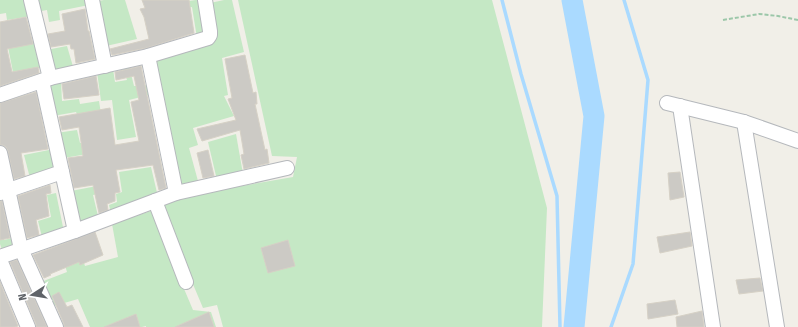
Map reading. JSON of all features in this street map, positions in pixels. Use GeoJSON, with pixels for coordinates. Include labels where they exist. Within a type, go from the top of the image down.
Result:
{"type":"FeatureCollection","features":[{"type":"Feature","properties":{"kind":"street"},"geometry":{"type":"LineString","coordinates":[[31,0],[62,172],[75,231]]}},
{"type":"Feature","properties":{"kind":"street"},"geometry":{"type":"LineString","coordinates":[[92,0],[105,66]]}},
{"type":"Feature","properties":{"kind":"street"},"geometry":{"type":"LineString","coordinates":[[0,96],[46,79],[148,56],[208,38],[210,31],[205,0]]}},
{"type":"Feature","properties":{"kind":"street"},"geometry":{"type":"LineString","coordinates":[[148,56],[176,193]]}},
{"type":"Feature","properties":{"kind":"street"},"geometry":{"type":"LineString","coordinates":[[713,327],[673,104],[744,122],[798,141]]}},
{"type":"Feature","properties":{"kind":"street"},"geometry":{"type":"LineString","coordinates":[[744,122],[777,327]]}},
{"type":"Feature","properties":{"kind":"street"},"geometry":{"type":"LineString","coordinates":[[0,153],[4,192],[20,249],[56,327]]}},
{"type":"Feature","properties":{"kind":"street"},"geometry":{"type":"LineString","coordinates":[[0,257],[176,193],[287,168]]}},
{"type":"Feature","properties":{"kind":"street"},"geometry":{"type":"LineString","coordinates":[[4,192],[62,172]]}},
{"type":"Feature","properties":{"kind":"street"},"geometry":{"type":"LineString","coordinates":[[155,201],[186,282]]}},
{"type":"Feature","properties":{"kind":"street"},"geometry":{"type":"LineString","coordinates":[[0,260],[28,327]]}},
{"type":"Feature","properties":{"kind":"path"},"geometry":{"type":"LineString","coordinates":[[723,20],[759,14],[798,20]]}},
{"type":"Feature","properties":{"kind":"green space"},"geometry":{"type":"Polygon","coordinates":[[[0,0],[29,0],[32,16],[7,20],[6,13],[0,14],[0,0]]]}},
{"type":"Feature","properties":{"kind":"green space"},"geometry":{"type":"Polygon","coordinates":[[[34,0],[88,0],[89,5],[59,11],[60,20],[49,22],[47,10],[36,12],[34,0]]]}},
{"type":"Feature","properties":{"kind":"green space"},"geometry":{"type":"Polygon","coordinates":[[[125,0],[137,39],[106,46],[98,1],[125,0]]]}},
{"type":"Feature","properties":{"kind":"green space"},"geometry":{"type":"Polygon","coordinates":[[[202,0],[207,33],[197,38],[192,7],[182,9],[181,2],[202,0]]]}},
{"type":"Feature","properties":{"kind":"green space"},"geometry":{"type":"Polygon","coordinates":[[[232,0],[244,52],[222,58],[228,95],[224,96],[234,116],[193,128],[198,145],[189,148],[198,181],[181,186],[152,59],[216,40],[210,3],[232,0]]]}},
{"type":"Feature","properties":{"kind":"green space"},"geometry":{"type":"Polygon","coordinates":[[[238,0],[492,0],[547,208],[542,327],[223,327],[217,305],[203,308],[160,206],[178,197],[293,177],[297,157],[272,156],[238,0]]]}},
{"type":"Feature","properties":{"kind":"green space"},"geometry":{"type":"Polygon","coordinates":[[[39,40],[45,67],[13,72],[8,47],[39,40]]]}},
{"type":"Feature","properties":{"kind":"green space"},"geometry":{"type":"Polygon","coordinates":[[[67,46],[74,70],[51,74],[46,50],[67,46]]]}},
{"type":"Feature","properties":{"kind":"green space"},"geometry":{"type":"Polygon","coordinates":[[[122,66],[129,66],[134,86],[152,85],[153,94],[129,100],[136,137],[117,140],[112,100],[101,101],[97,72],[113,69],[115,82],[127,80],[122,66]]]}},
{"type":"Feature","properties":{"kind":"green space"},"geometry":{"type":"Polygon","coordinates":[[[61,81],[62,101],[79,99],[80,104],[99,101],[101,114],[78,116],[76,112],[53,116],[45,85],[61,81]]]}},
{"type":"Feature","properties":{"kind":"green space"},"geometry":{"type":"Polygon","coordinates":[[[77,130],[80,143],[113,139],[116,149],[64,158],[56,133],[77,130]]]}},
{"type":"Feature","properties":{"kind":"green space"},"geometry":{"type":"Polygon","coordinates":[[[236,134],[243,174],[217,180],[208,142],[236,134]]]}},
{"type":"Feature","properties":{"kind":"green space"},"geometry":{"type":"Polygon","coordinates":[[[54,149],[59,170],[30,178],[24,155],[54,149]]]}},
{"type":"Feature","properties":{"kind":"green space"},"geometry":{"type":"Polygon","coordinates":[[[151,167],[158,197],[111,214],[109,205],[117,202],[116,194],[122,192],[119,172],[151,167]]]}},
{"type":"Feature","properties":{"kind":"green space"},"geometry":{"type":"Polygon","coordinates":[[[102,185],[103,193],[93,195],[98,216],[77,224],[71,191],[102,185]]]}},
{"type":"Feature","properties":{"kind":"green space"},"geometry":{"type":"Polygon","coordinates":[[[56,193],[63,227],[42,237],[38,221],[51,217],[47,195],[56,193]]]}},
{"type":"Feature","properties":{"kind":"green space"},"geometry":{"type":"Polygon","coordinates":[[[151,211],[193,310],[211,312],[216,327],[90,327],[78,299],[54,306],[41,282],[67,272],[59,245],[77,242],[85,266],[118,257],[112,224],[151,211]]]}},
{"type":"Feature","properties":{"kind":"green space"},"geometry":{"type":"Polygon","coordinates":[[[0,218],[4,240],[16,237],[18,246],[2,250],[0,244],[0,218]]]}},
{"type":"Feature","properties":{"kind":"building"},"geometry":{"type":"Polygon","coordinates":[[[142,0],[189,0],[194,33],[146,48],[112,55],[110,49],[149,39],[144,17],[140,9],[145,8],[142,0]]]}},
{"type":"Feature","properties":{"kind":"building"},"geometry":{"type":"Polygon","coordinates":[[[85,9],[88,31],[95,59],[76,63],[74,49],[71,49],[70,44],[51,47],[48,34],[65,31],[62,14],[85,9]]]}},
{"type":"Feature","properties":{"kind":"building"},"geometry":{"type":"Polygon","coordinates":[[[26,17],[33,44],[7,49],[12,72],[38,67],[39,73],[0,86],[0,22],[26,17]]]}},
{"type":"Feature","properties":{"kind":"building"},"geometry":{"type":"Polygon","coordinates":[[[245,55],[253,93],[256,92],[257,104],[255,104],[265,150],[267,149],[269,163],[244,169],[241,155],[244,154],[240,130],[202,141],[197,129],[236,120],[228,99],[232,98],[225,59],[245,55]]]}},
{"type":"Feature","properties":{"kind":"building"},"geometry":{"type":"Polygon","coordinates":[[[141,66],[166,188],[159,190],[153,165],[116,170],[120,192],[115,193],[115,201],[107,204],[108,210],[99,213],[93,185],[74,188],[68,158],[83,156],[79,127],[62,130],[59,117],[110,108],[115,145],[139,141],[131,102],[139,100],[134,76],[116,80],[115,72],[141,66]]]}},
{"type":"Feature","properties":{"kind":"building"},"geometry":{"type":"Polygon","coordinates":[[[96,76],[99,95],[64,99],[62,84],[96,76]]]}},
{"type":"Feature","properties":{"kind":"building"},"geometry":{"type":"Polygon","coordinates":[[[36,92],[48,149],[21,153],[25,176],[14,179],[8,151],[6,147],[0,145],[0,103],[36,92]]]}},
{"type":"Feature","properties":{"kind":"building"},"geometry":{"type":"Polygon","coordinates":[[[208,150],[214,176],[203,178],[197,153],[208,150]]]}},
{"type":"Feature","properties":{"kind":"building"},"geometry":{"type":"Polygon","coordinates":[[[680,172],[684,197],[670,200],[668,173],[680,172]]]}},
{"type":"Feature","properties":{"kind":"building"},"geometry":{"type":"Polygon","coordinates":[[[50,185],[51,193],[46,194],[49,216],[36,220],[39,235],[27,238],[18,196],[50,185]]]}},
{"type":"Feature","properties":{"kind":"building"},"geometry":{"type":"Polygon","coordinates":[[[0,201],[2,201],[10,238],[0,240],[0,201]]]}},
{"type":"Feature","properties":{"kind":"building"},"geometry":{"type":"Polygon","coordinates":[[[95,232],[103,255],[80,265],[79,262],[44,278],[33,255],[95,232]]]}},
{"type":"Feature","properties":{"kind":"building"},"geometry":{"type":"Polygon","coordinates":[[[690,232],[692,246],[660,253],[657,237],[690,232]]]}},
{"type":"Feature","properties":{"kind":"building"},"geometry":{"type":"Polygon","coordinates":[[[288,240],[295,266],[268,273],[261,248],[288,240]]]}},
{"type":"Feature","properties":{"kind":"building"},"geometry":{"type":"Polygon","coordinates":[[[17,260],[47,327],[36,327],[10,262],[17,260]]]}},
{"type":"Feature","properties":{"kind":"building"},"geometry":{"type":"Polygon","coordinates":[[[760,278],[763,291],[739,294],[736,280],[760,278]]]}},
{"type":"Feature","properties":{"kind":"building"},"geometry":{"type":"Polygon","coordinates":[[[0,282],[18,326],[0,327],[0,282]]]}},
{"type":"Feature","properties":{"kind":"building"},"geometry":{"type":"Polygon","coordinates":[[[59,292],[67,307],[72,305],[83,327],[64,327],[52,296],[59,292]]]}},
{"type":"Feature","properties":{"kind":"building"},"geometry":{"type":"Polygon","coordinates":[[[675,300],[678,314],[648,319],[647,304],[675,300]]]}},
{"type":"Feature","properties":{"kind":"building"},"geometry":{"type":"Polygon","coordinates":[[[702,311],[704,327],[677,327],[676,317],[702,311]]]}},
{"type":"Feature","properties":{"kind":"building"},"geometry":{"type":"Polygon","coordinates":[[[209,312],[214,327],[175,327],[209,312]]]}},
{"type":"Feature","properties":{"kind":"building"},"geometry":{"type":"Polygon","coordinates":[[[136,314],[140,327],[104,327],[136,314]]]}},
{"type":"Feature","properties":{"kind":"waterway"},"geometry":{"type":"LineString","coordinates":[[502,0],[521,74],[557,196],[560,327]]}},
{"type":"Feature","properties":{"kind":"waterway"},"geometry":{"type":"LineString","coordinates":[[572,0],[594,116],[574,327]]}},
{"type":"Feature","properties":{"kind":"waterway"},"geometry":{"type":"LineString","coordinates":[[611,327],[633,264],[648,80],[624,0]]}}]}
